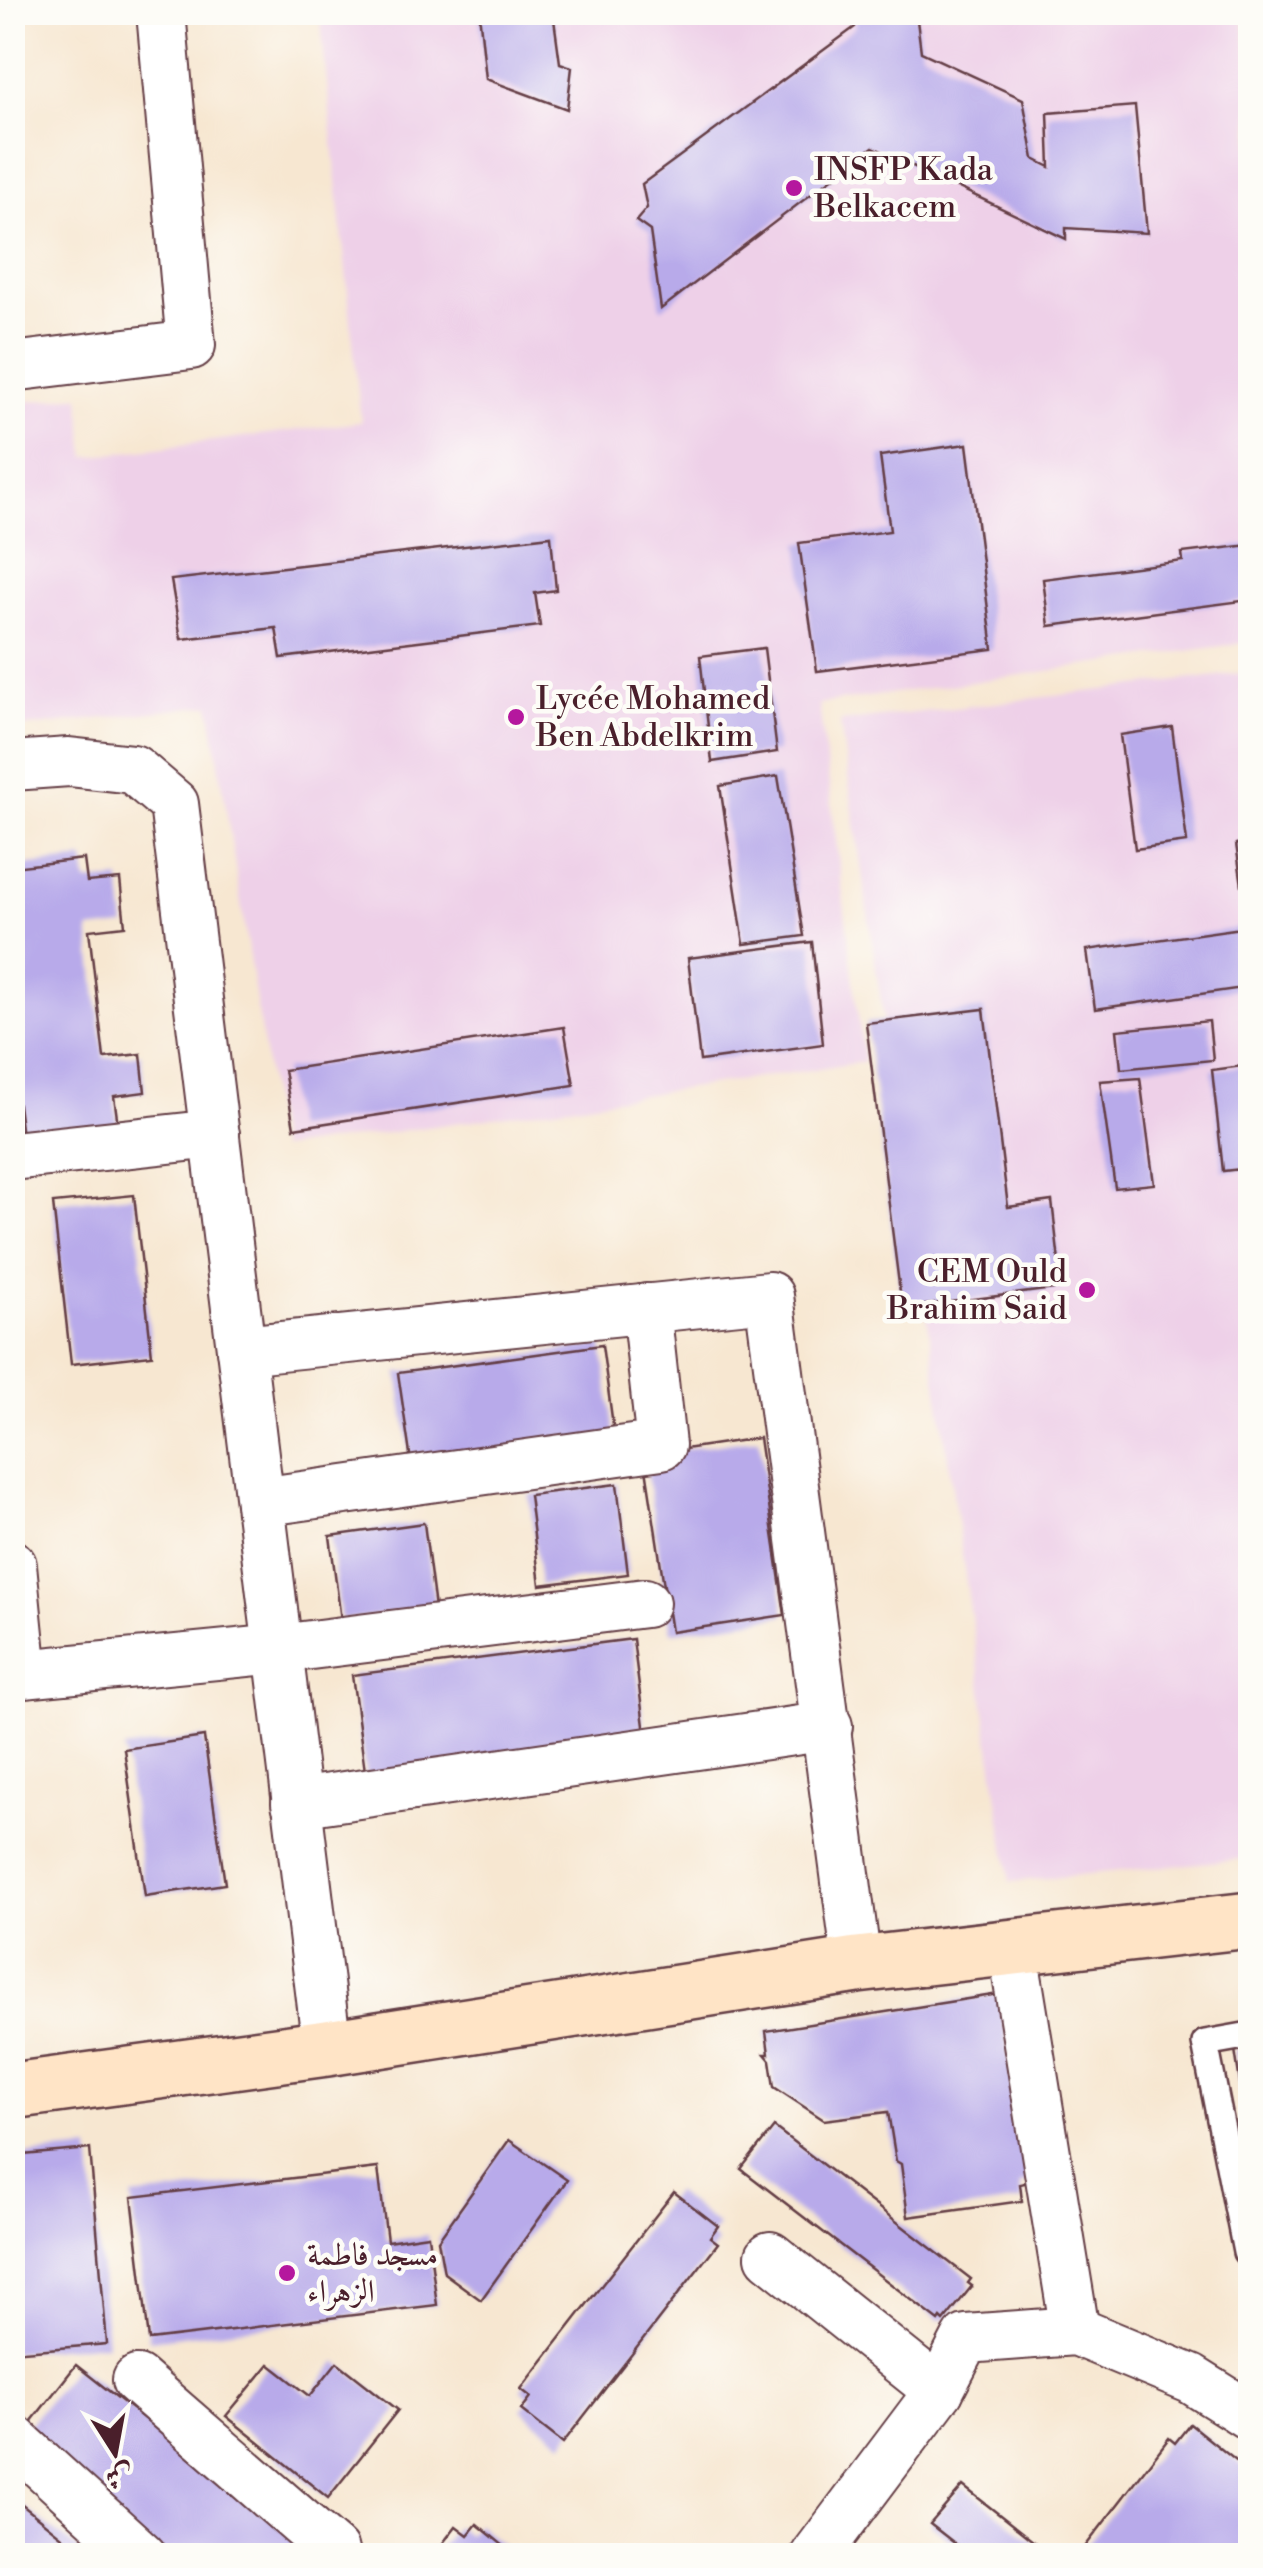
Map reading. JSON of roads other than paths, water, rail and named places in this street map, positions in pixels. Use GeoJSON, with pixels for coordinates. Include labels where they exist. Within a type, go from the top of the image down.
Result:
{"type":"FeatureCollection","features":[{"type":"Feature","properties":{"kind":"street"},"geometry":{"type":"LineString","coordinates":[[12,366],[191,346],[161,12]]}},
{"type":"Feature","properties":{"kind":"street"},"geometry":{"type":"LineString","coordinates":[[12,766],[70,762],[133,769],[174,804],[327,2048]]}},
{"type":"Feature","properties":{"kind":"street"},"geometry":{"type":"LineString","coordinates":[[12,1156],[214,1134]]}},
{"type":"Feature","properties":{"kind":"street"},"geometry":{"type":"LineString","coordinates":[[241,1350],[769,1296],[857,1965]]}},
{"type":"Feature","properties":{"kind":"street"},"geometry":{"type":"LineString","coordinates":[[260,1502],[661,1445],[646,1308]]}},
{"type":"Feature","properties":{"kind":"street"},"geometry":{"type":"LineString","coordinates":[[12,1565],[23,1674],[279,1650],[646,1603]]}},
{"type":"Feature","properties":{"kind":"street"},"geometry":{"type":"LineString","coordinates":[[296,1804],[828,1726]]}},
{"type":"Feature","properties":{"kind":"street"},"geometry":{"type":"LineString","coordinates":[[12,2091],[327,2048],[857,1965],[1250,1920]]}},
{"type":"Feature","properties":{"kind":"street"},"geometry":{"type":"LineString","coordinates":[[1012,1946],[1074,2332]]}},
{"type":"Feature","properties":{"kind":"street"},"geometry":{"type":"LineString","coordinates":[[770,2256],[939,2392]]}},
{"type":"Feature","properties":{"kind":"street"},"geometry":{"type":"LineString","coordinates":[[815,2556],[939,2392],[966,2339],[1074,2332],[1192,2379],[1250,2416]]}},
{"type":"Feature","properties":{"kind":"street"},"geometry":{"type":"LineString","coordinates":[[138,2380],[334,2551],[331,2556]]}},
{"type":"Feature","properties":{"kind":"street"},"geometry":{"type":"LineString","coordinates":[[12,2438],[142,2556]]}},
{"type":"Feature","properties":{"kind":"lane"},"geometry":{"type":"LineString","coordinates":[[1250,2035],[1205,2044],[1246,2252],[1250,2252]]}},
{"type":"Feature","properties":{"kind":"place","name":"INSFP Kada Belkacem"},"geometry":{"type":"Point","coordinates":[794,188]}},
{"type":"Feature","properties":{"kind":"place","name":"Lycée Mohamed Ben Abdelkrim"},"geometry":{"type":"Point","coordinates":[516,717]}},
{"type":"Feature","properties":{"kind":"place","name":"CEM Ould Brahim Said"},"geometry":{"type":"Point","coordinates":[1087,1290]}},
{"type":"Feature","properties":{"kind":"place","name":"مسجد فاطمة الزهراء"},"geometry":{"type":"Point","coordinates":[287,2273]}}]}
